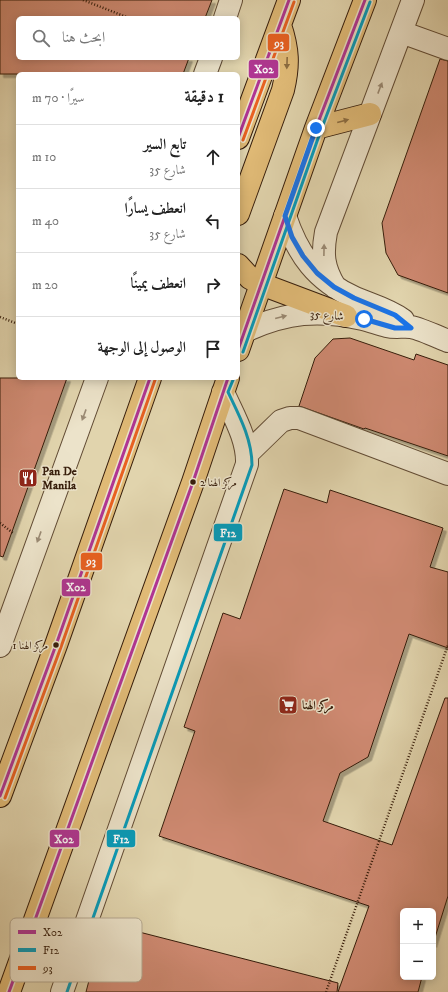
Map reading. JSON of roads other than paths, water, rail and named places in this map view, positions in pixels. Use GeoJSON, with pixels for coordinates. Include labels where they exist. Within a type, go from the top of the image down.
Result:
{"type":"FeatureCollection","features":[{"type":"Feature","properties":{"kind":"main road"},"geometry":{"type":"LineString","coordinates":[[240,133],[289,0]]}},
{"type":"Feature","properties":{"kind":"main road"},"geometry":{"type":"LineString","coordinates":[[242,340],[316,128],[365,0]]}},
{"type":"Feature","properties":{"kind":"main road"},"geometry":{"type":"LineString","coordinates":[[240,208],[283,90],[287,57],[285,41],[280,25]]}},
{"type":"Feature","properties":{"kind":"main road"},"geometry":{"type":"LineString","coordinates":[[316,128],[370,114]]}},
{"type":"Feature","properties":{"kind":"main road"},"geometry":{"type":"LineString","coordinates":[[240,267],[250,278],[261,284],[346,316]]}},
{"type":"Feature","properties":{"kind":"main road"},"geometry":{"type":"LineString","coordinates":[[0,796],[56,645],[149,380]]}},
{"type":"Feature","properties":{"kind":"main road"},"geometry":{"type":"LineString","coordinates":[[36,918],[193,482],[225,385]]}},
{"type":"Feature","properties":{"kind":"main road"},"geometry":{"type":"LineString","coordinates":[[9,992],[13,982]]}},
{"type":"Feature","properties":{"kind":"street"},"geometry":{"type":"LineString","coordinates":[[226,16],[231,0]]}},
{"type":"Feature","properties":{"kind":"street"},"geometry":{"type":"LineString","coordinates":[[334,287],[328,275],[324,261],[323,246],[326,232],[413,0]]}},
{"type":"Feature","properties":{"kind":"street"},"geometry":{"type":"LineString","coordinates":[[401,32],[448,49]]}},
{"type":"Feature","properties":{"kind":"street"},"geometry":{"type":"LineString","coordinates":[[206,72],[210,60]]}},
{"type":"Feature","properties":{"kind":"street","name":"شارع 35"},"geometry":{"type":"LineString","coordinates":[[285,216],[292,237],[303,256],[317,273],[334,287],[354,298],[395,315],[411,328]]}},
{"type":"Feature","properties":{"kind":"street","name":"شارع 35"},"geometry":{"type":"LineString","coordinates":[[242,340],[265,322],[285,316],[326,313],[364,319],[395,328],[411,328],[448,341]]}},
{"type":"Feature","properties":{"kind":"street"},"geometry":{"type":"LineString","coordinates":[[0,646],[96,380]]}},
{"type":"Feature","properties":{"kind":"street"},"geometry":{"type":"LineString","coordinates":[[88,918],[247,464],[247,454],[225,385]]}},
{"type":"Feature","properties":{"kind":"street"},"geometry":{"type":"LineString","coordinates":[[247,454],[281,421],[290,418],[299,418],[448,474]]}},
{"type":"Feature","properties":{"kind":"street"},"geometry":{"type":"LineString","coordinates":[[62,992],[66,982]]}},
{"type":"Feature","properties":{"kind":"place","name":"Pan De Manila"},"geometry":{"type":"Point","coordinates":[28,478]}},
{"type":"Feature","properties":{"kind":"place","name":"مركز الهنا 2"},"geometry":{"type":"Point","coordinates":[193,482]}},
{"type":"Feature","properties":{"kind":"place","name":"مركز الهنا 1"},"geometry":{"type":"Point","coordinates":[56,645]}},
{"type":"Feature","properties":{"kind":"place","name":"مركز الهنا"},"geometry":{"type":"Point","coordinates":[288,705]}}]}
